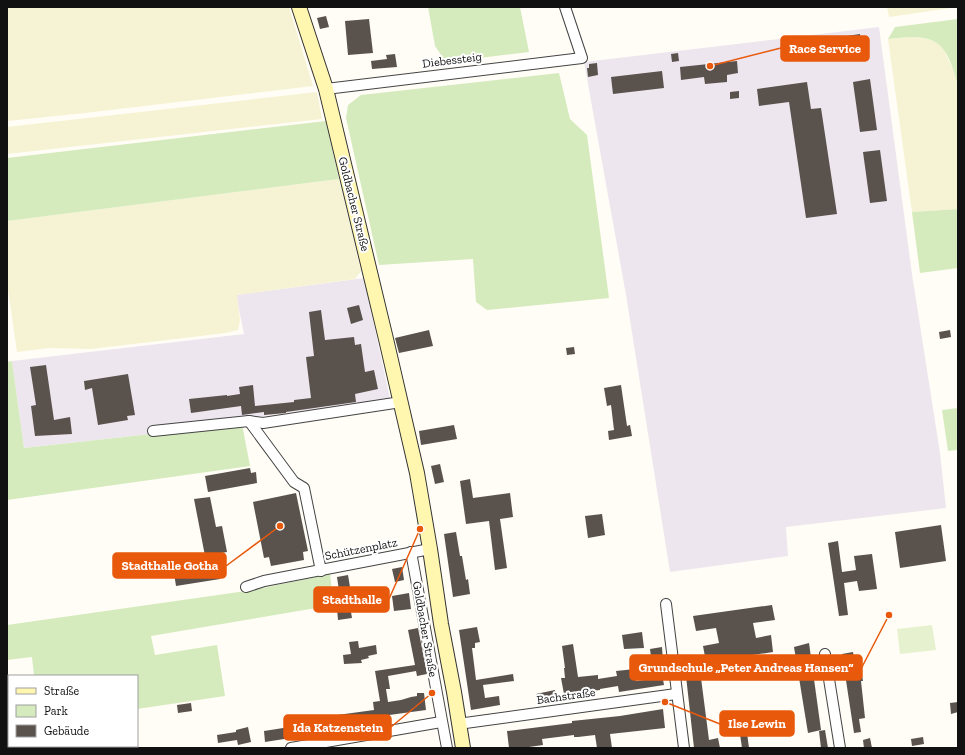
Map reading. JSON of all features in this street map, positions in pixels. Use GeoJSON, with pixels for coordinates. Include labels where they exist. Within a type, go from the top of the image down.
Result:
{"type":"FeatureCollection","features":[{"type":"Feature","properties":{"kind":"main road","name":"Goldbacher Straße"},"geometry":{"type":"LineString","coordinates":[[300,7],[326,88],[417,473],[441,624],[463,748]]}},
{"type":"Feature","properties":{"kind":"street","name":"Diebessteig"},"geometry":{"type":"LineString","coordinates":[[326,88],[582,58],[564,7]]}},
{"type":"Feature","properties":{"kind":"street"},"geometry":{"type":"LineString","coordinates":[[153,431],[249,421],[263,423],[401,402]]}},
{"type":"Feature","properties":{"kind":"street","name":"Schützenplatz"},"geometry":{"type":"LineString","coordinates":[[249,421],[294,482],[304,488],[321,571],[411,552]]}},
{"type":"Feature","properties":{"kind":"street"},"geometry":{"type":"LineString","coordinates":[[411,552],[430,549]]}},
{"type":"Feature","properties":{"kind":"street","name":"Goldbacher Straße"},"geometry":{"type":"LineString","coordinates":[[411,552],[446,748]]}},
{"type":"Feature","properties":{"kind":"street"},"geometry":{"type":"LineString","coordinates":[[246,587],[264,581],[321,571]]}},
{"type":"Feature","properties":{"kind":"street"},"geometry":{"type":"LineString","coordinates":[[666,604],[676,694],[684,748]]}},
{"type":"Feature","properties":{"kind":"street"},"geometry":{"type":"LineString","coordinates":[[825,654],[840,748]]}},
{"type":"Feature","properties":{"kind":"street","name":"Bachstraße"},"geometry":{"type":"LineString","coordinates":[[458,724],[676,694]]}},
{"type":"Feature","properties":{"kind":"street"},"geometry":{"type":"LineString","coordinates":[[291,748],[441,722]]}},
{"type":"Feature","properties":{"kind":"shaded area"},"geometry":{"type":"Polygon","coordinates":[[[7,7],[289,7],[313,86],[7,121],[7,7]]]}},
{"type":"Feature","properties":{"kind":"shaded area"},"geometry":{"type":"Polygon","coordinates":[[[887,7],[958,7],[889,17],[887,7]]]}},
{"type":"Feature","properties":{"kind":"shaded area"},"geometry":{"type":"Polygon","coordinates":[[[879,27],[912,274],[940,453],[946,508],[786,527],[788,556],[670,572],[626,295],[584,62],[879,27]]]}},
{"type":"Feature","properties":{"kind":"shaded area"},"geometry":{"type":"Polygon","coordinates":[[[911,37],[935,41],[944,50],[954,72],[958,86],[958,209],[912,212],[888,39],[911,37]]]}},
{"type":"Feature","properties":{"kind":"shaded area"},"geometry":{"type":"Polygon","coordinates":[[[317,92],[322,119],[7,154],[7,127],[317,92]]]}},
{"type":"Feature","properties":{"kind":"shaded area"},"geometry":{"type":"Polygon","coordinates":[[[339,179],[361,271],[355,279],[237,295],[240,320],[238,330],[226,333],[91,349],[50,348],[17,352],[7,283],[7,221],[339,179]]]}},
{"type":"Feature","properties":{"kind":"shaded area"},"geometry":{"type":"Polygon","coordinates":[[[364,278],[390,399],[241,419],[242,424],[24,448],[12,361],[244,334],[236,295],[364,278]]]}},
{"type":"Feature","properties":{"kind":"green space"},"geometry":{"type":"Polygon","coordinates":[[[428,7],[520,7],[529,52],[446,62],[435,46],[428,7]]]}},
{"type":"Feature","properties":{"kind":"green space"},"geometry":{"type":"Polygon","coordinates":[[[958,19],[958,86],[948,58],[943,49],[936,43],[928,39],[917,37],[888,39],[895,27],[958,19]]]}},
{"type":"Feature","properties":{"kind":"green space"},"geometry":{"type":"Polygon","coordinates":[[[559,73],[570,119],[587,135],[609,298],[487,310],[476,302],[473,259],[379,265],[346,118],[348,105],[361,95],[559,73]]]}},
{"type":"Feature","properties":{"kind":"green space"},"geometry":{"type":"Polygon","coordinates":[[[326,121],[339,179],[7,221],[7,158],[326,121]]]}},
{"type":"Feature","properties":{"kind":"green space"},"geometry":{"type":"Polygon","coordinates":[[[958,209],[958,268],[920,273],[912,212],[958,209]]]}},
{"type":"Feature","properties":{"kind":"green space"},"geometry":{"type":"Polygon","coordinates":[[[12,361],[24,448],[242,424],[250,466],[7,500],[7,362],[12,361]]]}},
{"type":"Feature","properties":{"kind":"green space"},"geometry":{"type":"Polygon","coordinates":[[[958,408],[958,450],[948,451],[942,410],[958,408]]]}},
{"type":"Feature","properties":{"kind":"green space"},"geometry":{"type":"Polygon","coordinates":[[[330,574],[334,605],[151,636],[155,655],[217,645],[225,696],[138,709],[138,675],[34,675],[32,657],[7,660],[7,625],[253,590],[330,574]]]}},
{"type":"Feature","properties":{"kind":"green space"},"geometry":{"type":"Polygon","coordinates":[[[932,625],[936,650],[900,654],[897,629],[932,625]]]}},
{"type":"Feature","properties":{"kind":"green space"},"geometry":{"type":"Polygon","coordinates":[[[8,679],[8,747],[67,748],[7,748],[8,679]]]}},
{"type":"Feature","properties":{"kind":"building"},"geometry":{"type":"Polygon","coordinates":[[[326,16],[329,27],[320,29],[317,18],[326,16]]]}},
{"type":"Feature","properties":{"kind":"building"},"geometry":{"type":"Polygon","coordinates":[[[369,19],[373,53],[348,55],[345,21],[369,19]]]}},
{"type":"Feature","properties":{"kind":"building"},"geometry":{"type":"Polygon","coordinates":[[[860,34],[861,43],[807,50],[806,42],[860,34]]]}},
{"type":"Feature","properties":{"kind":"building"},"geometry":{"type":"Polygon","coordinates":[[[678,53],[679,61],[672,62],[671,54],[678,53]]]}},
{"type":"Feature","properties":{"kind":"building"},"geometry":{"type":"Polygon","coordinates":[[[395,54],[397,67],[372,69],[371,61],[387,59],[386,55],[395,54]]]}},
{"type":"Feature","properties":{"kind":"building"},"geometry":{"type":"Polygon","coordinates":[[[737,61],[738,73],[727,75],[727,82],[705,84],[704,77],[681,80],[680,67],[737,61]]]}},
{"type":"Feature","properties":{"kind":"building"},"geometry":{"type":"Polygon","coordinates":[[[597,63],[598,75],[588,77],[587,68],[589,68],[589,64],[597,63]]]}},
{"type":"Feature","properties":{"kind":"building"},"geometry":{"type":"Polygon","coordinates":[[[662,71],[664,88],[613,94],[611,77],[662,71]]]}},
{"type":"Feature","properties":{"kind":"building"},"geometry":{"type":"Polygon","coordinates":[[[870,79],[877,130],[860,132],[853,82],[870,79]]]}},
{"type":"Feature","properties":{"kind":"building"},"geometry":{"type":"Polygon","coordinates":[[[807,82],[811,109],[821,108],[837,214],[806,218],[789,102],[759,106],[757,89],[807,82]]]}},
{"type":"Feature","properties":{"kind":"building"},"geometry":{"type":"Polygon","coordinates":[[[739,91],[739,98],[730,99],[730,92],[739,91]]]}},
{"type":"Feature","properties":{"kind":"building"},"geometry":{"type":"Polygon","coordinates":[[[880,150],[887,201],[870,203],[863,152],[880,150]]]}},
{"type":"Feature","properties":{"kind":"building"},"geometry":{"type":"Polygon","coordinates":[[[359,305],[363,320],[351,324],[347,308],[359,305]]]}},
{"type":"Feature","properties":{"kind":"building"},"geometry":{"type":"Polygon","coordinates":[[[321,310],[325,340],[354,337],[355,345],[361,344],[365,372],[374,370],[378,389],[355,394],[356,402],[286,413],[264,415],[264,412],[242,415],[241,406],[191,413],[189,399],[240,394],[239,387],[253,385],[255,406],[294,402],[294,400],[311,398],[306,357],[314,356],[309,312],[321,310]]]}},
{"type":"Feature","properties":{"kind":"building"},"geometry":{"type":"Polygon","coordinates":[[[429,330],[433,346],[399,353],[395,338],[429,330]]]}},
{"type":"Feature","properties":{"kind":"building"},"geometry":{"type":"Polygon","coordinates":[[[950,330],[951,337],[940,339],[939,332],[950,330]]]}},
{"type":"Feature","properties":{"kind":"building"},"geometry":{"type":"Polygon","coordinates":[[[574,347],[575,354],[567,355],[566,348],[574,347]]]}},
{"type":"Feature","properties":{"kind":"building"},"geometry":{"type":"Polygon","coordinates":[[[46,365],[54,420],[70,417],[72,434],[35,436],[31,406],[36,405],[30,367],[46,365]]]}},
{"type":"Feature","properties":{"kind":"building"},"geometry":{"type":"Polygon","coordinates":[[[128,374],[135,415],[127,416],[128,420],[98,425],[92,388],[85,390],[84,381],[128,374]]]}},
{"type":"Feature","properties":{"kind":"building"},"geometry":{"type":"Polygon","coordinates":[[[621,385],[627,426],[630,425],[632,436],[609,440],[608,431],[614,430],[611,405],[607,406],[604,388],[621,385]]]}},
{"type":"Feature","properties":{"kind":"building"},"geometry":{"type":"Polygon","coordinates":[[[454,425],[457,439],[421,445],[419,431],[454,425]]]}},
{"type":"Feature","properties":{"kind":"building"},"geometry":{"type":"Polygon","coordinates":[[[440,464],[444,482],[435,484],[431,466],[440,464]]]}},
{"type":"Feature","properties":{"kind":"building"},"geometry":{"type":"Polygon","coordinates":[[[250,468],[251,473],[256,472],[257,483],[208,492],[205,476],[250,468]]]}},
{"type":"Feature","properties":{"kind":"building"},"geometry":{"type":"Polygon","coordinates":[[[470,479],[473,498],[510,493],[513,517],[500,519],[507,568],[495,570],[489,521],[466,524],[460,481],[470,479]]]}},
{"type":"Feature","properties":{"kind":"building"},"geometry":{"type":"Polygon","coordinates":[[[296,493],[308,551],[303,552],[304,560],[271,566],[269,557],[264,558],[253,502],[296,493]]]}},
{"type":"Feature","properties":{"kind":"building"},"geometry":{"type":"Polygon","coordinates":[[[210,497],[216,527],[222,526],[227,552],[216,554],[220,579],[176,586],[173,567],[206,561],[194,499],[210,497]]]}},
{"type":"Feature","properties":{"kind":"building"},"geometry":{"type":"Polygon","coordinates":[[[602,514],[605,535],[588,538],[585,516],[602,514]]]}},
{"type":"Feature","properties":{"kind":"building"},"geometry":{"type":"Polygon","coordinates":[[[941,525],[946,561],[900,568],[895,532],[941,525]]]}},
{"type":"Feature","properties":{"kind":"building"},"geometry":{"type":"Polygon","coordinates":[[[456,532],[460,556],[462,556],[470,594],[453,597],[444,534],[456,532]]]}},
{"type":"Feature","properties":{"kind":"building"},"geometry":{"type":"Polygon","coordinates":[[[838,541],[842,572],[856,570],[854,556],[872,554],[877,589],[859,591],[857,581],[844,583],[848,615],[839,616],[828,543],[838,541]]]}},
{"type":"Feature","properties":{"kind":"building"},"geometry":{"type":"Polygon","coordinates":[[[402,567],[404,580],[395,582],[392,569],[402,567]]]}},
{"type":"Feature","properties":{"kind":"building"},"geometry":{"type":"Polygon","coordinates":[[[348,575],[350,587],[347,588],[352,618],[338,620],[336,597],[340,597],[337,577],[348,575]]]}},
{"type":"Feature","properties":{"kind":"building"},"geometry":{"type":"Polygon","coordinates":[[[409,593],[411,609],[394,611],[392,596],[409,593]]]}},
{"type":"Feature","properties":{"kind":"building"},"geometry":{"type":"Polygon","coordinates":[[[772,605],[775,620],[753,623],[756,638],[771,635],[773,652],[706,662],[703,646],[719,643],[716,628],[696,631],[693,616],[772,605]]]}},
{"type":"Feature","properties":{"kind":"building"},"geometry":{"type":"Polygon","coordinates":[[[477,627],[480,642],[475,643],[475,648],[472,648],[476,680],[513,674],[514,681],[483,685],[485,698],[499,696],[500,705],[471,710],[459,630],[477,627]]]}},
{"type":"Feature","properties":{"kind":"building"},"geometry":{"type":"Polygon","coordinates":[[[418,628],[427,674],[417,676],[416,671],[388,676],[390,689],[386,689],[388,702],[417,696],[417,693],[424,693],[426,710],[367,718],[368,727],[333,731],[332,726],[311,730],[310,721],[331,718],[330,716],[374,710],[373,702],[380,701],[375,671],[415,665],[408,630],[418,628]]]}},
{"type":"Feature","properties":{"kind":"building"},"geometry":{"type":"Polygon","coordinates":[[[642,632],[644,648],[624,649],[622,635],[642,632]]]}},
{"type":"Feature","properties":{"kind":"building"},"geometry":{"type":"Polygon","coordinates":[[[358,641],[359,648],[376,645],[377,654],[368,656],[369,658],[361,660],[362,663],[344,664],[343,655],[351,654],[349,642],[358,641]]]}},
{"type":"Feature","properties":{"kind":"building"},"geometry":{"type":"Polygon","coordinates":[[[809,643],[821,730],[808,733],[794,647],[809,643]]]}},
{"type":"Feature","properties":{"kind":"building"},"geometry":{"type":"Polygon","coordinates":[[[573,644],[578,677],[598,675],[598,679],[617,676],[616,671],[635,669],[636,681],[654,679],[650,649],[662,647],[663,662],[667,662],[668,673],[662,674],[664,685],[619,692],[618,686],[600,690],[564,694],[561,678],[565,678],[562,646],[573,644]]]}},
{"type":"Feature","properties":{"kind":"building"},"geometry":{"type":"Polygon","coordinates":[[[853,652],[856,670],[861,669],[865,718],[859,719],[861,732],[854,733],[842,654],[853,652]]]}},
{"type":"Feature","properties":{"kind":"building"},"geometry":{"type":"Polygon","coordinates":[[[707,664],[709,677],[701,678],[709,740],[718,738],[720,748],[694,748],[685,667],[707,664]]]}},
{"type":"Feature","properties":{"kind":"building"},"geometry":{"type":"Polygon","coordinates":[[[555,690],[556,698],[537,701],[536,694],[555,690]]]}},
{"type":"Feature","properties":{"kind":"building"},"geometry":{"type":"Polygon","coordinates":[[[958,702],[958,712],[951,714],[950,703],[958,702]]]}},
{"type":"Feature","properties":{"kind":"building"},"geometry":{"type":"Polygon","coordinates":[[[191,703],[192,711],[178,713],[177,705],[191,703]]]}},
{"type":"Feature","properties":{"kind":"building"},"geometry":{"type":"Polygon","coordinates":[[[663,709],[665,728],[610,734],[612,748],[597,748],[595,735],[574,737],[574,735],[542,739],[543,745],[509,748],[507,731],[663,709]]]}},
{"type":"Feature","properties":{"kind":"building"},"geometry":{"type":"Polygon","coordinates":[[[296,726],[297,737],[265,742],[264,731],[296,726]]]}},
{"type":"Feature","properties":{"kind":"building"},"geometry":{"type":"Polygon","coordinates":[[[248,727],[251,742],[238,745],[237,740],[218,743],[217,735],[236,732],[236,730],[248,727]]]}},
{"type":"Feature","properties":{"kind":"building"},"geometry":{"type":"Polygon","coordinates":[[[825,730],[828,748],[821,748],[819,731],[825,730]]]}},
{"type":"Feature","properties":{"kind":"building"},"geometry":{"type":"Polygon","coordinates":[[[747,733],[749,748],[742,748],[740,734],[747,733]]]}},
{"type":"Feature","properties":{"kind":"building"},"geometry":{"type":"Polygon","coordinates":[[[923,737],[924,744],[912,746],[911,739],[923,737]]]}},
{"type":"Feature","properties":{"kind":"building"},"geometry":{"type":"Polygon","coordinates":[[[870,738],[872,748],[864,748],[863,740],[870,738]]]}},
{"type":"Feature","properties":{"kind":"place","name":"Race Service"},"geometry":{"type":"Point","coordinates":[710,66]}},
{"type":"Feature","properties":{"kind":"place","name":"Stadthalle Gotha"},"geometry":{"type":"Point","coordinates":[280,526]}},
{"type":"Feature","properties":{"kind":"place","name":"Stadthalle"},"geometry":{"type":"Point","coordinates":[420,529]}},
{"type":"Feature","properties":{"kind":"place","name":"Grundschule „Peter Andreas Hansen“"},"geometry":{"type":"Point","coordinates":[889,615]}},
{"type":"Feature","properties":{"kind":"place","name":"Ida Katzenstein"},"geometry":{"type":"Point","coordinates":[432,693]}},
{"type":"Feature","properties":{"kind":"place","name":"Ilse Lewin"},"geometry":{"type":"Point","coordinates":[665,702]}}]}
